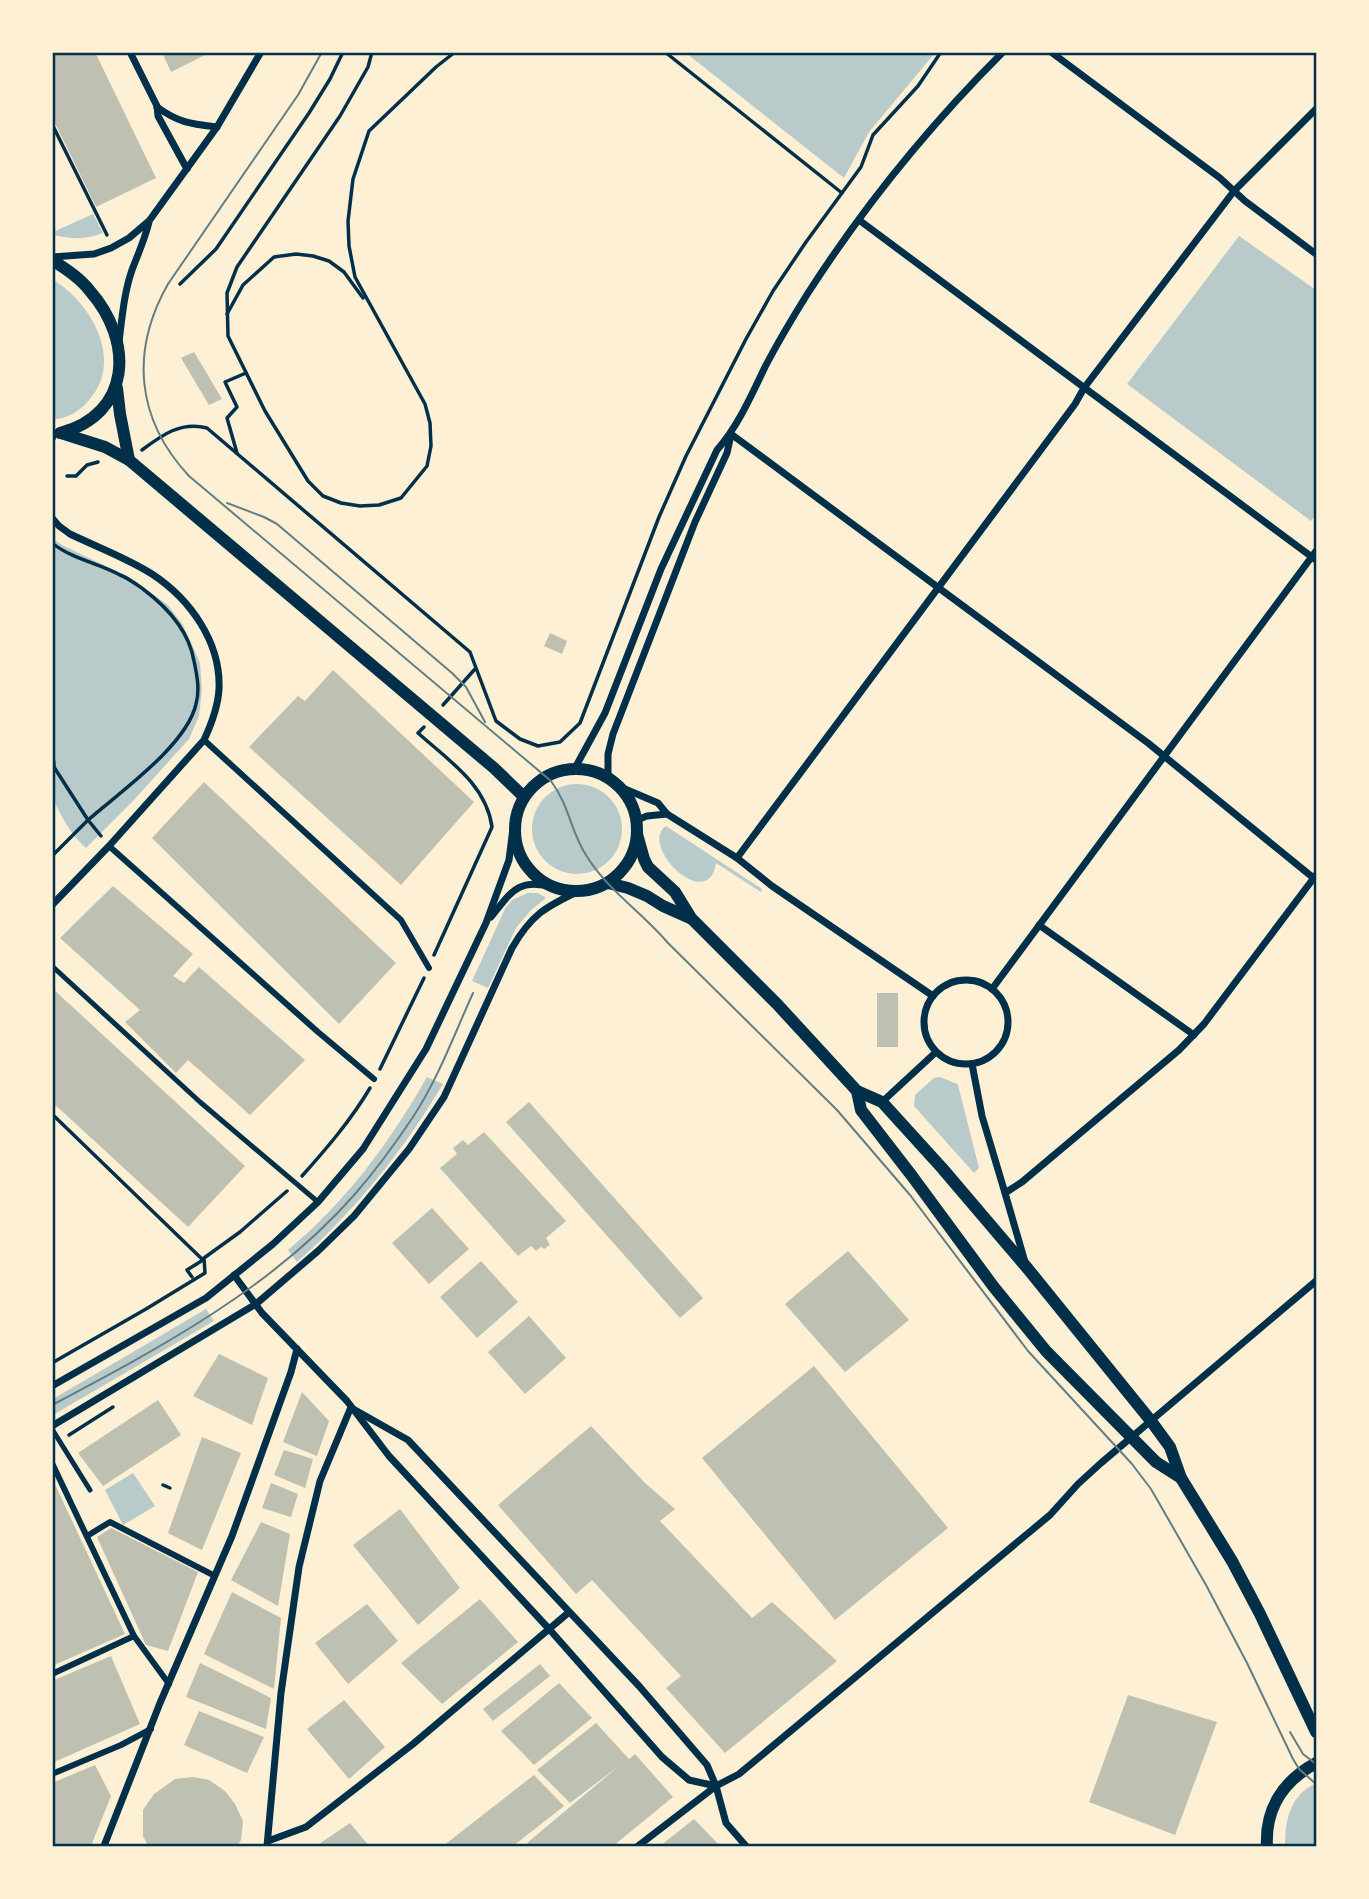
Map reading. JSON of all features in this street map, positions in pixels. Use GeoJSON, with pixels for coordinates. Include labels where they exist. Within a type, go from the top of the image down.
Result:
{"type":"FeatureCollection","features":[{"type":"Feature","properties":{"kind":"street"},"geometry":{"type":"LineString","coordinates":[[131,52],[158,116],[187,169]]}},
{"type":"Feature","properties":{"kind":"street"},"geometry":{"type":"LineString","coordinates":[[52,258],[94,254],[111,248],[129,238],[149,221],[217,127],[261,52]]}},
{"type":"Feature","properties":{"kind":"street"},"geometry":{"type":"LineString","coordinates":[[575,768],[605,713],[661,569],[717,450],[731,434],[770,358],[808,294],[859,220],[906,159],[1003,52]]}},
{"type":"Feature","properties":{"kind":"street"},"geometry":{"type":"LineString","coordinates":[[1051,52],[1317,254]]}},
{"type":"Feature","properties":{"kind":"street"},"geometry":{"type":"LineString","coordinates":[[156,106],[185,123],[217,127]]}},
{"type":"Feature","properties":{"kind":"street"},"geometry":{"type":"LineString","coordinates":[[737,858],[1075,404],[1084,388],[1234,191],[1317,109]]}},
{"type":"Feature","properties":{"kind":"street"},"geometry":{"type":"LineString","coordinates":[[859,220],[1315,556],[992,989]]}},
{"type":"Feature","properties":{"kind":"street"},"geometry":{"type":"LineString","coordinates":[[130,460],[120,414],[117,383],[119,347],[131,272],[145,242],[149,221]]}},
{"type":"Feature","properties":{"kind":"street"},"geometry":{"type":"LineString","coordinates":[[52,258],[91,291],[112,326],[119,347]]}},
{"type":"Feature","properties":{"kind":"street"},"geometry":{"type":"LineString","coordinates":[[55,435],[81,426],[97,415],[111,399],[117,383]]}},
{"type":"Feature","properties":{"kind":"street"},"geometry":{"type":"LineString","coordinates":[[731,434],[1164,756],[1316,877],[1194,1035],[1054,1156],[1005,1193]]}},
{"type":"Feature","properties":{"kind":"street"},"geometry":{"type":"LineString","coordinates":[[731,434],[727,453],[695,522],[612,734],[608,754],[613,782],[627,797],[644,859],[648,867],[674,892],[691,918],[778,1004],[857,1091],[882,1102],[942,1168],[1028,1269],[1141,1429],[1156,1462],[1181,1478]]}},
{"type":"Feature","properties":{"kind":"street"},"geometry":{"type":"LineString","coordinates":[[55,435],[105,447],[130,460],[523,796]]}},
{"type":"Feature","properties":{"kind":"street"},"geometry":{"type":"LineString","coordinates":[[52,518],[70,534],[150,573],[170,588],[201,623],[212,648],[219,676],[219,692],[204,740],[52,905]]}},
{"type":"Feature","properties":{"kind":"street"},"geometry":{"type":"LineString","coordinates":[[204,740],[401,920],[429,968]]}},
{"type":"Feature","properties":{"kind":"street"},"geometry":{"type":"LineString","coordinates":[[52,1387],[206,1298],[274,1244],[318,1202],[363,1149],[426,1049],[486,923],[509,860],[514,815],[523,796],[533,785],[560,770],[575,768],[596,771],[657,803],[667,814],[737,858],[772,886],[933,996]]}},
{"type":"Feature","properties":{"kind":"street"},"geometry":{"type":"LineString","coordinates":[[486,923],[504,898],[528,884],[540,883],[579,891],[608,883],[621,873],[629,861],[635,849],[637,827],[647,816],[667,814]]}},
{"type":"Feature","properties":{"kind":"street"},"geometry":{"type":"LineString","coordinates":[[513,828],[517,852],[531,873],[552,887]]}},
{"type":"Feature","properties":{"kind":"street"},"geometry":{"type":"LineString","coordinates":[[109,846],[374,1079]]}},
{"type":"Feature","properties":{"kind":"street"},"geometry":{"type":"LineString","coordinates":[[608,883],[648,896],[691,918]]}},
{"type":"Feature","properties":{"kind":"street"},"geometry":{"type":"LineString","coordinates":[[52,1428],[256,1304],[354,1216],[409,1149],[443,1097],[523,928],[539,913],[579,891]]}},
{"type":"Feature","properties":{"kind":"street"},"geometry":{"type":"LineString","coordinates":[[1039,925],[1194,1035]]}},
{"type":"Feature","properties":{"kind":"street"},"geometry":{"type":"LineString","coordinates":[[961,981],[973,981],[992,989],[1004,1004],[1007,1014],[1006,1036],[1000,1047],[987,1059],[972,1064],[961,1065],[946,1060],[929,1043],[924,1023],[924,1015],[933,996],[941,988],[961,981]]}},
{"type":"Feature","properties":{"kind":"street"},"geometry":{"type":"LineString","coordinates":[[882,1102],[936,1052]]}},
{"type":"Feature","properties":{"kind":"street"},"geometry":{"type":"LineString","coordinates":[[972,1064],[982,1116],[1028,1269]]}},
{"type":"Feature","properties":{"kind":"street"},"geometry":{"type":"LineString","coordinates":[[857,1091],[860,1110],[912,1175],[993,1286],[1046,1351],[1141,1429],[1170,1447],[1181,1478],[1243,1582],[1317,1732]]}},
{"type":"Feature","properties":{"kind":"street"},"geometry":{"type":"LineString","coordinates":[[234,1275],[256,1304],[347,1401],[389,1456],[550,1630],[662,1757],[689,1780],[716,1786]]}},
{"type":"Feature","properties":{"kind":"street"},"geometry":{"type":"LineString","coordinates":[[638,1846],[716,1786],[739,1774],[1051,1515],[1078,1484],[1317,1281]]}},
{"type":"Feature","properties":{"kind":"street"},"geometry":{"type":"LineString","coordinates":[[104,1846],[232,1536],[297,1349]]}},
{"type":"Feature","properties":{"kind":"street"},"geometry":{"type":"LineString","coordinates":[[351,1407],[408,1440],[639,1686],[707,1765],[726,1823],[746,1846]]}},
{"type":"Feature","properties":{"kind":"street"},"geometry":{"type":"LineString","coordinates":[[351,1407],[320,1481],[299,1567],[281,1693],[267,1844],[306,1827],[412,1744],[568,1613]]}},
{"type":"Feature","properties":{"kind":"street"},"geometry":{"type":"LineString","coordinates":[[52,1462],[134,1636],[169,1684]]}},
{"type":"Feature","properties":{"kind":"street"},"geometry":{"type":"LineString","coordinates":[[87,1536],[110,1522],[215,1576]]}},
{"type":"Feature","properties":{"kind":"street"},"geometry":{"type":"LineString","coordinates":[[52,1674],[134,1636]]}},
{"type":"Feature","properties":{"kind":"street"},"geometry":{"type":"LineString","coordinates":[[52,1774],[121,1745],[151,1729]]}},
{"type":"Feature","properties":{"kind":"street"},"geometry":{"type":"LineString","coordinates":[[1267,1846],[1266,1832],[1271,1811],[1280,1793],[1317,1763]]}},
{"type":"Feature","properties":{"kind":"lane"},"geometry":{"type":"LineString","coordinates":[[52,966],[201,1102],[318,1202]]}},
{"type":"Feature","properties":{"kind":"lane"},"geometry":{"type":"LineString","coordinates":[[52,1428],[90,1490]]}},
{"type":"Feature","properties":{"kind":"path"},"geometry":{"type":"LineString","coordinates":[[180,284],[216,249],[309,113],[343,52]]}},
{"type":"Feature","properties":{"kind":"path"},"geometry":{"type":"LineString","coordinates":[[372,52],[368,67],[340,116],[237,267],[227,293],[226,315],[228,336],[246,373],[265,411],[308,481],[323,496],[360,506],[379,505],[401,498],[427,466],[432,446],[425,404],[355,277],[349,246],[348,221],[353,179],[369,131],[455,52]]}},
{"type":"Feature","properties":{"kind":"path"},"geometry":{"type":"LineString","coordinates":[[666,52],[842,193]]}},
{"type":"Feature","properties":{"kind":"path"},"geometry":{"type":"LineString","coordinates":[[67,476],[76,476],[92,462],[105,462],[116,466],[130,460],[160,436],[184,426],[207,428],[470,652],[496,721],[520,739],[538,746],[559,742],[580,723],[659,517],[686,456],[773,291],[860,167],[873,135],[918,86],[941,52]]}},
{"type":"Feature","properties":{"kind":"path"},"geometry":{"type":"LineString","coordinates":[[52,124],[107,236]]}},
{"type":"Feature","properties":{"kind":"path"},"geometry":{"type":"LineString","coordinates":[[226,315],[243,285],[274,257],[296,254],[328,261],[344,272],[371,308]]}},
{"type":"Feature","properties":{"kind":"path"},"geometry":{"type":"LineString","coordinates":[[238,455],[227,418],[237,407],[225,382],[246,373]]}},
{"type":"Feature","properties":{"kind":"path"},"geometry":{"type":"LineString","coordinates":[[52,543],[87,562],[120,575],[160,603],[176,621],[188,642],[197,676],[196,705],[185,731],[166,752],[88,820],[52,856]]}},
{"type":"Feature","properties":{"kind":"path"},"geometry":{"type":"LineString","coordinates":[[433,717],[476,668]]}},
{"type":"Feature","properties":{"kind":"path"},"geometry":{"type":"LineString","coordinates":[[193,1278],[187,1270],[254,1220],[295,1183],[349,1119],[405,1020],[492,827],[484,799],[476,787],[418,733],[421,730]]}},
{"type":"Feature","properties":{"kind":"path"},"geometry":{"type":"LineString","coordinates":[[52,747],[54,766],[88,820],[109,846]]}},
{"type":"Feature","properties":{"kind":"path"},"geometry":{"type":"LineString","coordinates":[[52,1114],[203,1260],[205,1273],[52,1363]]}},
{"type":"Feature","properties":{"kind":"path"},"geometry":{"type":"LineString","coordinates":[[163,1485],[170,1488]]}},
{"type":"Feature","properties":{"kind":"shaded area"},"geometry":{"type":"Polygon","coordinates":[[[686,53],[935,53],[869,132],[844,178],[686,53]]]}},
{"type":"Feature","properties":{"kind":"shaded area"},"geometry":{"type":"Polygon","coordinates":[[[93,214],[103,233],[78,238],[53,235],[53,232],[93,214]]]}},
{"type":"Feature","properties":{"kind":"shaded area"},"geometry":{"type":"Polygon","coordinates":[[[1239,236],[1316,290],[1316,514],[1311,521],[1127,384],[1239,236]]]}},
{"type":"Feature","properties":{"kind":"shaded area"},"geometry":{"type":"Polygon","coordinates":[[[52,279],[79,302],[90,317],[103,350],[104,367],[100,384],[90,399],[78,411],[58,419],[53,419],[52,279]]]}},
{"type":"Feature","properties":{"kind":"shaded area"},"geometry":{"type":"Polygon","coordinates":[[[52,538],[129,577],[168,605],[183,625],[200,663],[202,690],[199,716],[189,739],[86,848],[71,831],[53,799],[52,538]]]}},
{"type":"Feature","properties":{"kind":"shaded area"},"geometry":{"type":"Polygon","coordinates":[[[577,784],[594,788],[609,797],[618,812],[622,829],[618,846],[609,861],[594,870],[577,874],[560,870],[545,861],[536,846],[532,829],[536,812],[545,797],[560,788],[577,784]]]}},
{"type":"Feature","properties":{"kind":"shaded area"},"geometry":{"type":"Polygon","coordinates":[[[666,826],[762,889],[761,892],[716,863],[710,877],[701,882],[689,879],[667,860],[661,847],[660,835],[666,826]]]}},
{"type":"Feature","properties":{"kind":"shaded area"},"geometry":{"type":"Polygon","coordinates":[[[528,893],[538,893],[546,898],[531,910],[516,928],[488,988],[472,981],[505,909],[512,900],[528,893]]]}},
{"type":"Feature","properties":{"kind":"shaded area"},"geometry":{"type":"Polygon","coordinates":[[[427,1077],[443,1084],[395,1156],[339,1222],[297,1262],[288,1250],[329,1212],[365,1170],[398,1125],[427,1077]]]}},
{"type":"Feature","properties":{"kind":"shaded area"},"geometry":{"type":"Polygon","coordinates":[[[940,1077],[958,1085],[979,1168],[974,1173],[914,1106],[915,1095],[934,1078],[940,1077]]]}},
{"type":"Feature","properties":{"kind":"shaded area"},"geometry":{"type":"Polygon","coordinates":[[[206,1309],[214,1321],[53,1415],[53,1399],[206,1309]]]}},
{"type":"Feature","properties":{"kind":"shaded area"},"geometry":{"type":"Polygon","coordinates":[[[133,1473],[155,1506],[123,1525],[105,1490],[133,1473]]]}},
{"type":"Feature","properties":{"kind":"shaded area"},"geometry":{"type":"Polygon","coordinates":[[[1316,1783],[1316,1846],[1285,1846],[1291,1809],[1300,1795],[1316,1783]]]}},
{"type":"Feature","properties":{"kind":"building"},"geometry":{"type":"Polygon","coordinates":[[[52,52],[95,52],[156,178],[96,207],[52,117],[52,52]]]}},
{"type":"Feature","properties":{"kind":"building"},"geometry":{"type":"Polygon","coordinates":[[[162,52],[211,52],[171,72],[162,52]]]}},
{"type":"Feature","properties":{"kind":"building"},"geometry":{"type":"Polygon","coordinates":[[[194,352],[222,399],[209,405],[181,358],[194,352]]]}},
{"type":"Feature","properties":{"kind":"building"},"geometry":{"type":"Polygon","coordinates":[[[550,633],[567,641],[562,654],[544,646],[550,633]]]}},
{"type":"Feature","properties":{"kind":"building"},"geometry":{"type":"Polygon","coordinates":[[[333,670],[474,802],[401,885],[249,747],[298,696],[305,701],[333,670]]]}},
{"type":"Feature","properties":{"kind":"building"},"geometry":{"type":"Polygon","coordinates":[[[204,782],[396,963],[339,1024],[152,838],[204,782]]]}},
{"type":"Feature","properties":{"kind":"building"},"geometry":{"type":"Polygon","coordinates":[[[113,886],[193,954],[173,976],[184,983],[199,967],[305,1060],[250,1115],[188,1060],[176,1073],[125,1022],[140,1010],[60,938],[113,886]]]}},
{"type":"Feature","properties":{"kind":"building"},"geometry":{"type":"Polygon","coordinates":[[[52,988],[245,1166],[188,1227],[52,1102],[52,988]]]}},
{"type":"Feature","properties":{"kind":"building"},"geometry":{"type":"Polygon","coordinates":[[[877,993],[898,993],[898,1047],[877,1047],[877,993]]]}},
{"type":"Feature","properties":{"kind":"building"},"geometry":{"type":"Polygon","coordinates":[[[529,1102],[703,1298],[680,1318],[506,1122],[529,1102]]]}},
{"type":"Feature","properties":{"kind":"building"},"geometry":{"type":"Polygon","coordinates":[[[484,1132],[566,1221],[546,1238],[550,1245],[544,1249],[541,1247],[536,1251],[531,1246],[518,1256],[440,1168],[457,1154],[453,1148],[463,1140],[468,1145],[484,1132]]]}},
{"type":"Feature","properties":{"kind":"building"},"geometry":{"type":"Polygon","coordinates":[[[432,1208],[469,1249],[429,1284],[392,1243],[432,1208]]]}},
{"type":"Feature","properties":{"kind":"building"},"geometry":{"type":"Polygon","coordinates":[[[848,1251],[909,1320],[845,1372],[785,1304],[848,1251]]]}},
{"type":"Feature","properties":{"kind":"building"},"geometry":{"type":"Polygon","coordinates":[[[481,1261],[518,1302],[477,1338],[440,1297],[481,1261]]]}},
{"type":"Feature","properties":{"kind":"building"},"geometry":{"type":"Polygon","coordinates":[[[529,1316],[566,1358],[525,1394],[488,1352],[529,1316]]]}},
{"type":"Feature","properties":{"kind":"building"},"geometry":{"type":"Polygon","coordinates":[[[219,1354],[268,1378],[252,1425],[193,1396],[219,1354]]]}},
{"type":"Feature","properties":{"kind":"building"},"geometry":{"type":"Polygon","coordinates":[[[814,1366],[948,1528],[835,1620],[702,1458],[814,1366]]]}},
{"type":"Feature","properties":{"kind":"building"},"geometry":{"type":"Polygon","coordinates":[[[302,1392],[329,1421],[317,1456],[283,1442],[302,1392]]]}},
{"type":"Feature","properties":{"kind":"building"},"geometry":{"type":"Polygon","coordinates":[[[158,1400],[181,1435],[103,1486],[78,1453],[158,1400]]]}},
{"type":"Feature","properties":{"kind":"building"},"geometry":{"type":"Polygon","coordinates":[[[591,1426],[645,1483],[675,1509],[660,1521],[752,1618],[772,1602],[837,1661],[725,1753],[666,1688],[681,1676],[592,1580],[576,1594],[498,1505],[591,1426]]]}},
{"type":"Feature","properties":{"kind":"building"},"geometry":{"type":"Polygon","coordinates":[[[202,1437],[241,1453],[202,1550],[168,1533],[202,1437]]]}},
{"type":"Feature","properties":{"kind":"building"},"geometry":{"type":"Polygon","coordinates":[[[284,1450],[313,1459],[305,1488],[274,1475],[284,1450]]]}},
{"type":"Feature","properties":{"kind":"building"},"geometry":{"type":"Polygon","coordinates":[[[52,1478],[125,1634],[52,1666],[52,1478]]]}},
{"type":"Feature","properties":{"kind":"building"},"geometry":{"type":"Polygon","coordinates":[[[271,1483],[298,1494],[291,1517],[262,1508],[271,1483]]]}},
{"type":"Feature","properties":{"kind":"building"},"geometry":{"type":"Polygon","coordinates":[[[400,1509],[460,1588],[418,1625],[353,1545],[400,1509]]]}},
{"type":"Feature","properties":{"kind":"building"},"geometry":{"type":"Polygon","coordinates":[[[261,1522],[290,1534],[278,1606],[231,1580],[261,1522]]]}},
{"type":"Feature","properties":{"kind":"building"},"geometry":{"type":"Polygon","coordinates":[[[111,1528],[198,1572],[168,1651],[146,1645],[97,1537],[111,1528]]]}},
{"type":"Feature","properties":{"kind":"building"},"geometry":{"type":"Polygon","coordinates":[[[232,1592],[281,1618],[274,1689],[204,1654],[232,1592]]]}},
{"type":"Feature","properties":{"kind":"building"},"geometry":{"type":"Polygon","coordinates":[[[480,1599],[518,1642],[442,1704],[401,1663],[480,1599]]]}},
{"type":"Feature","properties":{"kind":"building"},"geometry":{"type":"Polygon","coordinates":[[[367,1604],[398,1641],[348,1684],[315,1643],[367,1604]]]}},
{"type":"Feature","properties":{"kind":"building"},"geometry":{"type":"Polygon","coordinates":[[[111,1656],[140,1724],[52,1763],[52,1681],[111,1656]]]}},
{"type":"Feature","properties":{"kind":"building"},"geometry":{"type":"Polygon","coordinates":[[[200,1663],[271,1698],[266,1729],[186,1697],[200,1663]]]}},
{"type":"Feature","properties":{"kind":"building"},"geometry":{"type":"Polygon","coordinates":[[[540,1664],[550,1676],[493,1721],[483,1709],[540,1664]]]}},
{"type":"Feature","properties":{"kind":"building"},"geometry":{"type":"Polygon","coordinates":[[[559,1683],[592,1718],[534,1765],[501,1731],[559,1683]]]}},
{"type":"Feature","properties":{"kind":"building"},"geometry":{"type":"Polygon","coordinates":[[[1128,1695],[1217,1722],[1175,1835],[1089,1802],[1128,1695]]]}},
{"type":"Feature","properties":{"kind":"building"},"geometry":{"type":"Polygon","coordinates":[[[344,1700],[385,1747],[349,1779],[307,1729],[344,1700]]]}},
{"type":"Feature","properties":{"kind":"building"},"geometry":{"type":"Polygon","coordinates":[[[199,1711],[264,1737],[247,1773],[184,1745],[199,1711]]]}},
{"type":"Feature","properties":{"kind":"building"},"geometry":{"type":"Polygon","coordinates":[[[596,1723],[629,1759],[635,1754],[673,1797],[613,1846],[530,1846],[527,1843],[619,1766],[570,1803],[537,1770],[596,1723]]]}},
{"type":"Feature","properties":{"kind":"building"},"geometry":{"type":"Polygon","coordinates":[[[95,1765],[111,1796],[91,1846],[52,1846],[52,1783],[95,1765]]]}},
{"type":"Feature","properties":{"kind":"building"},"geometry":{"type":"Polygon","coordinates":[[[534,1775],[564,1806],[513,1846],[443,1846],[534,1775]]]}},
{"type":"Feature","properties":{"kind":"building"},"geometry":{"type":"Polygon","coordinates":[[[194,1777],[209,1780],[225,1791],[235,1804],[243,1821],[241,1840],[237,1846],[148,1846],[143,1836],[143,1810],[154,1794],[175,1779],[194,1777]]]}},
{"type":"Feature","properties":{"kind":"building"},"geometry":{"type":"Polygon","coordinates":[[[694,1819],[720,1846],[660,1846],[694,1819]]]}},
{"type":"Feature","properties":{"kind":"building"},"geometry":{"type":"Polygon","coordinates":[[[350,1823],[369,1846],[319,1844],[350,1823]]]}},
{"type":"Feature","properties":{"kind":"tram line"},"geometry":{"type":"LineString","coordinates":[[322,52],[298,95],[168,284],[156,309],[148,334],[144,384],[149,408],[171,454],[189,476],[551,781],[594,868],[837,1110],[910,1195],[1028,1351],[1132,1464],[1151,1489],[1206,1585],[1293,1759],[1299,1769],[1316,1784]]}},
{"type":"Feature","properties":{"kind":"tram line"},"geometry":{"type":"LineString","coordinates":[[227,503],[277,524],[452,673],[466,687],[485,722]]}},
{"type":"Feature","properties":{"kind":"tram line"},"geometry":{"type":"LineString","coordinates":[[52,1405],[134,1361],[214,1313],[289,1258],[323,1227],[370,1176],[413,1117],[438,1072],[473,993]]}},
{"type":"Feature","properties":{"kind":"tram line"},"geometry":{"type":"LineString","coordinates":[[1290,1732],[1303,1754],[1316,1764]]}}]}
